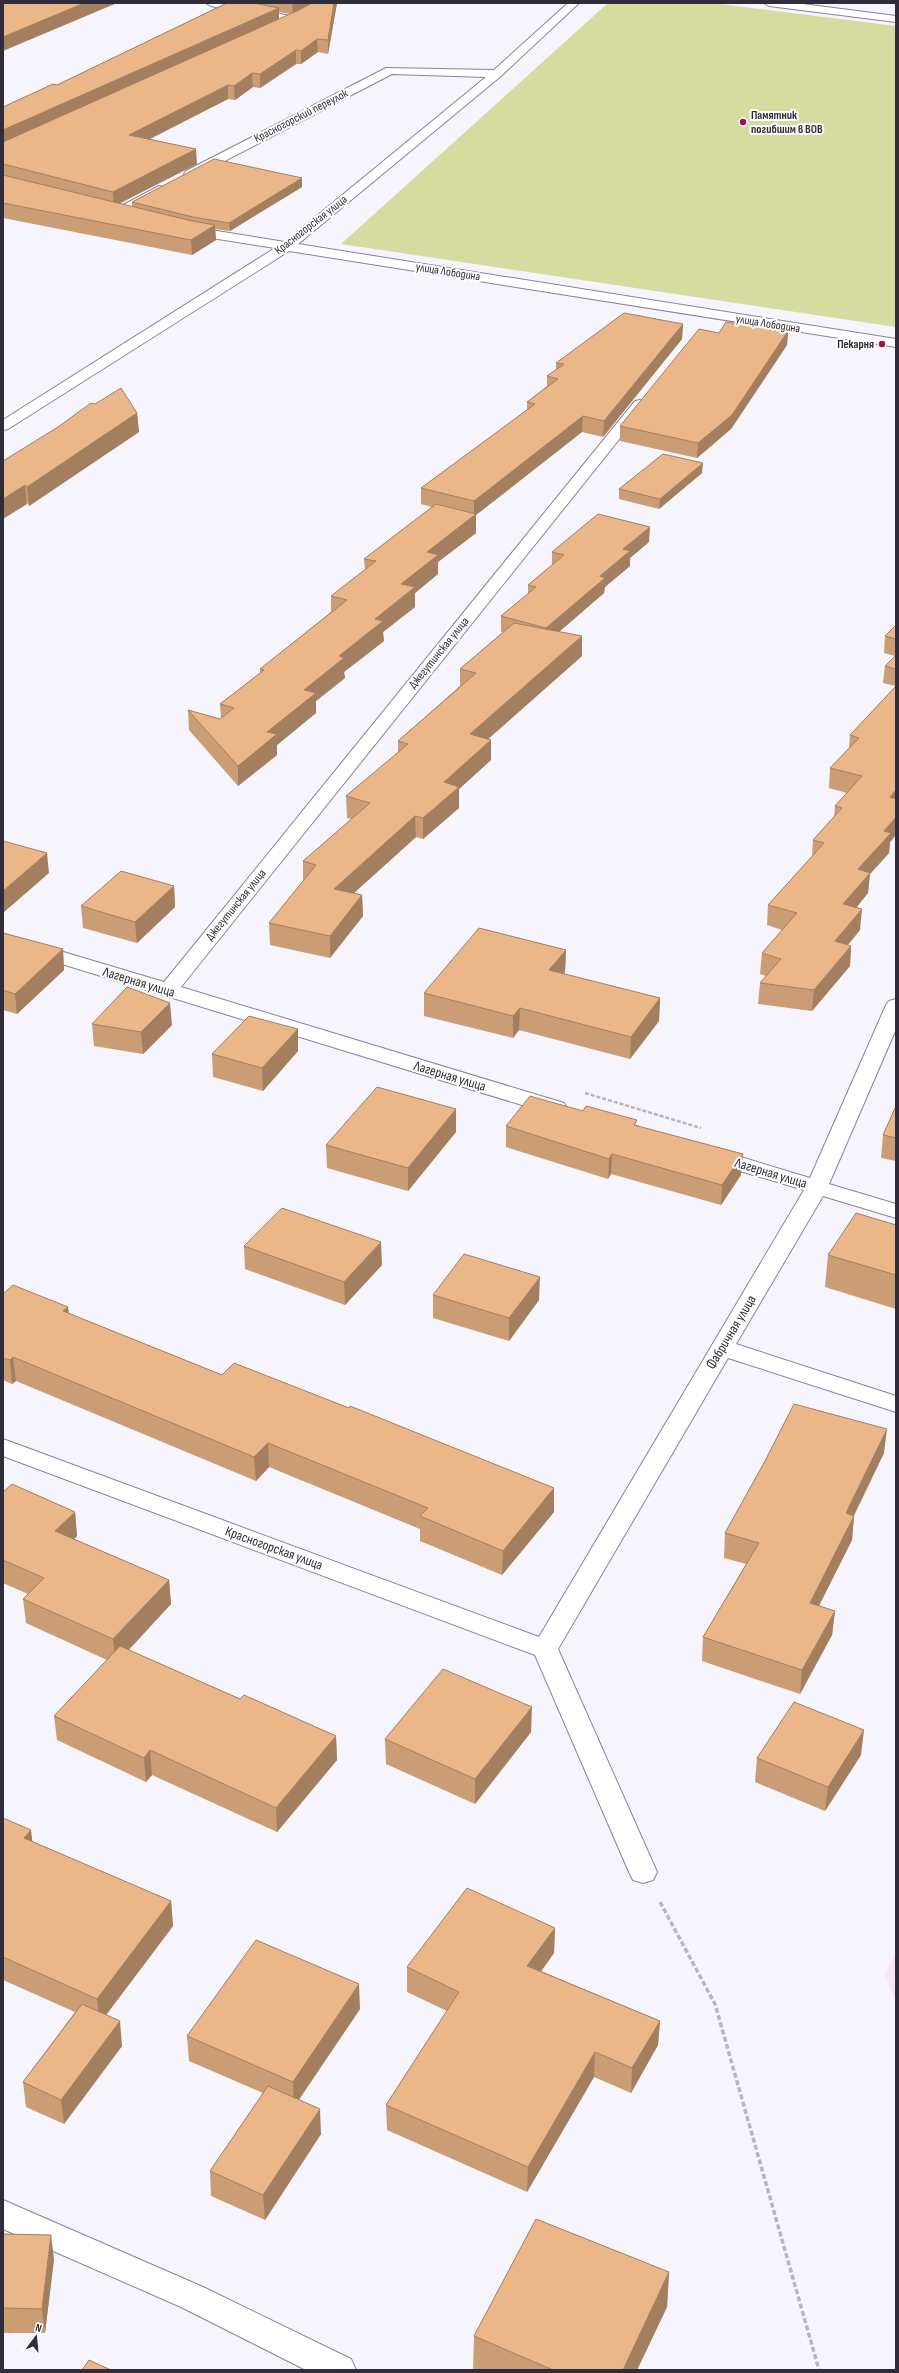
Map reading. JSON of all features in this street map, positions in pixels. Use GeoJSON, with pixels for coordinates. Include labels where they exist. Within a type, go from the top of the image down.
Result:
{"type":"FeatureCollection","features":[{"type":"Feature","properties":{"kind":"street"},"geometry":{"type":"LineString","coordinates":[[212,3],[295,20]]}},
{"type":"Feature","properties":{"kind":"street","name":"Красногорская улица"},"geometry":{"type":"LineString","coordinates":[[3,426],[289,246],[497,74],[574,3]]}},
{"type":"Feature","properties":{"kind":"street"},"geometry":{"type":"LineString","coordinates":[[769,3],[896,19]]}},
{"type":"Feature","properties":{"kind":"street"},"geometry":{"type":"LineString","coordinates":[[273,30],[308,13]]}},
{"type":"Feature","properties":{"kind":"street","name":"Красногорский переулок"},"geometry":{"type":"LineString","coordinates":[[116,212],[390,70],[497,74]]}},
{"type":"Feature","properties":{"kind":"street"},"geometry":{"type":"LineString","coordinates":[[101,208],[139,218]]}},
{"type":"Feature","properties":{"kind":"street","name":"улица Лободина"},"geometry":{"type":"LineString","coordinates":[[170,225],[193,231],[289,246],[706,321],[896,343]]}},
{"type":"Feature","properties":{"kind":"street","name":"Джегутинская улица"},"geometry":{"type":"LineString","coordinates":[[168,990],[651,389]]}},
{"type":"Feature","properties":{"kind":"street","name":"Лагерная улица"},"geometry":{"type":"LineString","coordinates":[[3,940],[573,1113]]}},
{"type":"Feature","properties":{"kind":"street","name":"Фабричная улица"},"geometry":{"type":"LineString","coordinates":[[545,1649],[817,1187],[896,1005]]}},
{"type":"Feature","properties":{"kind":"street","name":"Лагерная улица"},"geometry":{"type":"LineString","coordinates":[[695,1150],[896,1211]]}},
{"type":"Feature","properties":{"kind":"street"},"geometry":{"type":"LineString","coordinates":[[722,1348],[896,1404]]}},
{"type":"Feature","properties":{"kind":"street","name":"Красногорская улица"},"geometry":{"type":"LineString","coordinates":[[3,1447],[545,1649]]}},
{"type":"Feature","properties":{"kind":"street"},"geometry":{"type":"LineString","coordinates":[[545,1649],[644,1872]]}},
{"type":"Feature","properties":{"kind":"street"},"geometry":{"type":"LineString","coordinates":[[3,2214],[192,2297],[339,2370]]}},
{"type":"Feature","properties":{"kind":"path"},"geometry":{"type":"LineString","coordinates":[[644,1872],[715,2004],[819,2370]]}},
{"type":"Feature","properties":{"kind":"shaded area"},"geometry":{"type":"Polygon","coordinates":[[[896,1953],[896,2002],[885,1974],[896,1953]]]}},
{"type":"Feature","properties":{"kind":"green space"},"geometry":{"type":"Polygon","coordinates":[[[608,3],[713,3],[896,26],[896,327],[341,244],[608,3]]]}},
{"type":"Feature","properties":{"kind":"building"},"geometry":{"type":"Polygon","coordinates":[[[3,3],[84,3],[3,37],[3,3]]]}},
{"type":"Feature","properties":{"kind":"building"},"geometry":{"type":"Polygon","coordinates":[[[227,3],[253,3],[279,8],[3,130],[3,107],[53,84],[57,85],[227,3]]]}},
{"type":"Feature","properties":{"kind":"building"},"geometry":{"type":"Polygon","coordinates":[[[312,3],[334,3],[328,40],[317,39],[301,51],[296,50],[260,74],[252,73],[234,86],[228,85],[129,135],[196,149],[113,192],[3,164],[3,142],[312,3]]]}},
{"type":"Feature","properties":{"kind":"building"},"geometry":{"type":"Polygon","coordinates":[[[214,159],[302,178],[229,223],[193,217],[132,202],[214,159]]]}},
{"type":"Feature","properties":{"kind":"building"},"geometry":{"type":"Polygon","coordinates":[[[3,175],[192,221],[215,225],[191,240],[3,203],[3,175]]]}},
{"type":"Feature","properties":{"kind":"building"},"geometry":{"type":"Polygon","coordinates":[[[624,313],[683,324],[604,421],[583,416],[474,501],[421,488],[535,404],[527,402],[558,379],[547,376],[564,364],[556,363],[624,313]]]}},
{"type":"Feature","properties":{"kind":"building"},"geometry":{"type":"Polygon","coordinates":[[[726,322],[788,331],[732,415],[698,443],[620,426],[699,329],[719,333],[726,322]]]}},
{"type":"Feature","properties":{"kind":"building"},"geometry":{"type":"Polygon","coordinates":[[[121,388],[137,413],[27,487],[25,485],[3,499],[3,461],[58,427],[91,403],[95,404],[121,388]]]}},
{"type":"Feature","properties":{"kind":"building"},"geometry":{"type":"Polygon","coordinates":[[[663,454],[703,463],[660,499],[619,489],[663,454]]]}},
{"type":"Feature","properties":{"kind":"building"},"geometry":{"type":"Polygon","coordinates":[[[436,504],[476,514],[427,552],[438,555],[401,584],[415,587],[375,619],[383,621],[339,656],[344,658],[304,690],[316,693],[267,732],[277,734],[238,766],[188,710],[220,719],[234,708],[220,704],[264,670],[260,669],[347,600],[331,596],[376,561],[364,559],[436,504]]]}},
{"type":"Feature","properties":{"kind":"building"},"geometry":{"type":"Polygon","coordinates":[[[598,514],[650,527],[623,549],[630,551],[600,576],[605,578],[546,628],[501,616],[536,587],[528,585],[564,555],[552,552],[598,514]]]}},
{"type":"Feature","properties":{"kind":"building"},"geometry":{"type":"Polygon","coordinates":[[[514,623],[582,636],[470,734],[491,740],[444,782],[459,787],[423,818],[415,816],[334,889],[362,895],[330,936],[269,923],[316,865],[303,861],[370,803],[346,796],[408,744],[398,741],[476,673],[460,669],[514,623]]]}},
{"type":"Feature","properties":{"kind":"building"},"geometry":{"type":"Polygon","coordinates":[[[896,625],[896,639],[885,636],[896,625]]]}},
{"type":"Feature","properties":{"kind":"building"},"geometry":{"type":"Polygon","coordinates":[[[896,655],[896,669],[885,666],[896,655]]]}},
{"type":"Feature","properties":{"kind":"building"},"geometry":{"type":"Polygon","coordinates":[[[896,686],[896,790],[890,797],[896,799],[896,817],[884,831],[891,833],[858,869],[870,873],[843,904],[862,909],[835,941],[851,946],[814,990],[760,983],[781,959],[762,953],[797,913],[768,905],[824,843],[813,840],[842,808],[835,806],[862,776],[830,768],[859,738],[850,735],[896,686]]]}},
{"type":"Feature","properties":{"kind":"building"},"geometry":{"type":"Polygon","coordinates":[[[3,841],[47,853],[3,891],[3,841]]]}},
{"type":"Feature","properties":{"kind":"building"},"geometry":{"type":"Polygon","coordinates":[[[121,871],[174,886],[135,922],[81,906],[121,871]]]}},
{"type":"Feature","properties":{"kind":"building"},"geometry":{"type":"Polygon","coordinates":[[[479,928],[566,950],[549,970],[660,998],[631,1037],[520,1008],[513,1016],[424,993],[479,928]]]}},
{"type":"Feature","properties":{"kind":"building"},"geometry":{"type":"Polygon","coordinates":[[[3,933],[63,949],[15,994],[3,990],[3,933]]]}},
{"type":"Feature","properties":{"kind":"building"},"geometry":{"type":"Polygon","coordinates":[[[127,987],[170,1003],[141,1032],[92,1024],[127,987]]]}},
{"type":"Feature","properties":{"kind":"building"},"geometry":{"type":"Polygon","coordinates":[[[249,1016],[298,1029],[262,1068],[212,1054],[249,1016]]]}},
{"type":"Feature","properties":{"kind":"building"},"geometry":{"type":"Polygon","coordinates":[[[377,1087],[456,1109],[408,1168],[326,1145],[377,1087]]]}},
{"type":"Feature","properties":{"kind":"building"},"geometry":{"type":"Polygon","coordinates":[[[530,1096],[583,1111],[586,1106],[637,1120],[634,1125],[743,1154],[722,1185],[612,1154],[609,1159],[506,1126],[530,1096]]]}},
{"type":"Feature","properties":{"kind":"building"},"geometry":{"type":"Polygon","coordinates":[[[896,1106],[896,1138],[883,1135],[896,1106]]]}},
{"type":"Feature","properties":{"kind":"building"},"geometry":{"type":"Polygon","coordinates":[[[282,1208],[381,1242],[344,1282],[244,1246],[282,1208]]]}},
{"type":"Feature","properties":{"kind":"building"},"geometry":{"type":"Polygon","coordinates":[[[856,1213],[896,1225],[896,1275],[828,1255],[856,1213]]]}},
{"type":"Feature","properties":{"kind":"building"},"geometry":{"type":"Polygon","coordinates":[[[464,1254],[540,1277],[509,1318],[433,1295],[464,1254]]]}},
{"type":"Feature","properties":{"kind":"building"},"geometry":{"type":"Polygon","coordinates":[[[13,1285],[68,1307],[63,1311],[222,1375],[234,1363],[349,1408],[350,1406],[554,1488],[503,1551],[420,1516],[428,1508],[268,1443],[254,1457],[13,1357],[10,1360],[3,1358],[3,1294],[13,1285]]]}},
{"type":"Feature","properties":{"kind":"building"},"geometry":{"type":"Polygon","coordinates":[[[794,1404],[887,1429],[846,1513],[854,1516],[810,1603],[835,1611],[802,1670],[703,1637],[759,1543],[725,1533],[765,1461],[794,1404]]]}},
{"type":"Feature","properties":{"kind":"building"},"geometry":{"type":"Polygon","coordinates":[[[12,1484],[75,1512],[55,1531],[169,1580],[113,1639],[23,1599],[44,1578],[3,1560],[3,1492],[12,1484]]]}},
{"type":"Feature","properties":{"kind":"building"},"geometry":{"type":"Polygon","coordinates":[[[120,1646],[240,1699],[244,1695],[336,1736],[276,1808],[150,1750],[144,1758],[54,1716],[120,1646]]]}},
{"type":"Feature","properties":{"kind":"building"},"geometry":{"type":"Polygon","coordinates":[[[443,1669],[532,1707],[475,1779],[385,1739],[443,1669]]]}},
{"type":"Feature","properties":{"kind":"building"},"geometry":{"type":"Polygon","coordinates":[[[794,1702],[864,1730],[828,1787],[757,1758],[794,1702]]]}},
{"type":"Feature","properties":{"kind":"building"},"geometry":{"type":"Polygon","coordinates":[[[3,1818],[31,1830],[24,1838],[171,1901],[97,1999],[3,1957],[3,1818]]]}},
{"type":"Feature","properties":{"kind":"building"},"geometry":{"type":"Polygon","coordinates":[[[467,1888],[555,1928],[527,1966],[660,2021],[632,2068],[595,2052],[528,2167],[386,2105],[459,1992],[407,1967],[467,1888]]]}},
{"type":"Feature","properties":{"kind":"building"},"geometry":{"type":"Polygon","coordinates":[[[256,1940],[359,1984],[293,2082],[187,2036],[256,1940]]]}},
{"type":"Feature","properties":{"kind":"building"},"geometry":{"type":"Polygon","coordinates":[[[82,2004],[120,2021],[61,2100],[23,2082],[82,2004]]]}},
{"type":"Feature","properties":{"kind":"building"},"geometry":{"type":"Polygon","coordinates":[[[268,2086],[320,2109],[263,2195],[210,2171],[268,2086]]]}},
{"type":"Feature","properties":{"kind":"building"},"geometry":{"type":"Polygon","coordinates":[[[536,2219],[669,2272],[623,2370],[553,2370],[474,2336],[536,2219]]]}},
{"type":"Feature","properties":{"kind":"building"},"geometry":{"type":"Polygon","coordinates":[[[3,2234],[51,2235],[42,2309],[3,2308],[3,2234]]]}},
{"type":"Feature","properties":{"kind":"building"},"geometry":{"type":"Polygon","coordinates":[[[89,2360],[111,2370],[82,2370],[89,2360]]]}},
{"type":"Feature","properties":{"kind":"place","name":"Памятник погибшим в ВОВ"},"geometry":{"type":"Point","coordinates":[743,122]}},
{"type":"Feature","properties":{"kind":"place","name":"Пекарня"},"geometry":{"type":"Point","coordinates":[882,344]}}]}
